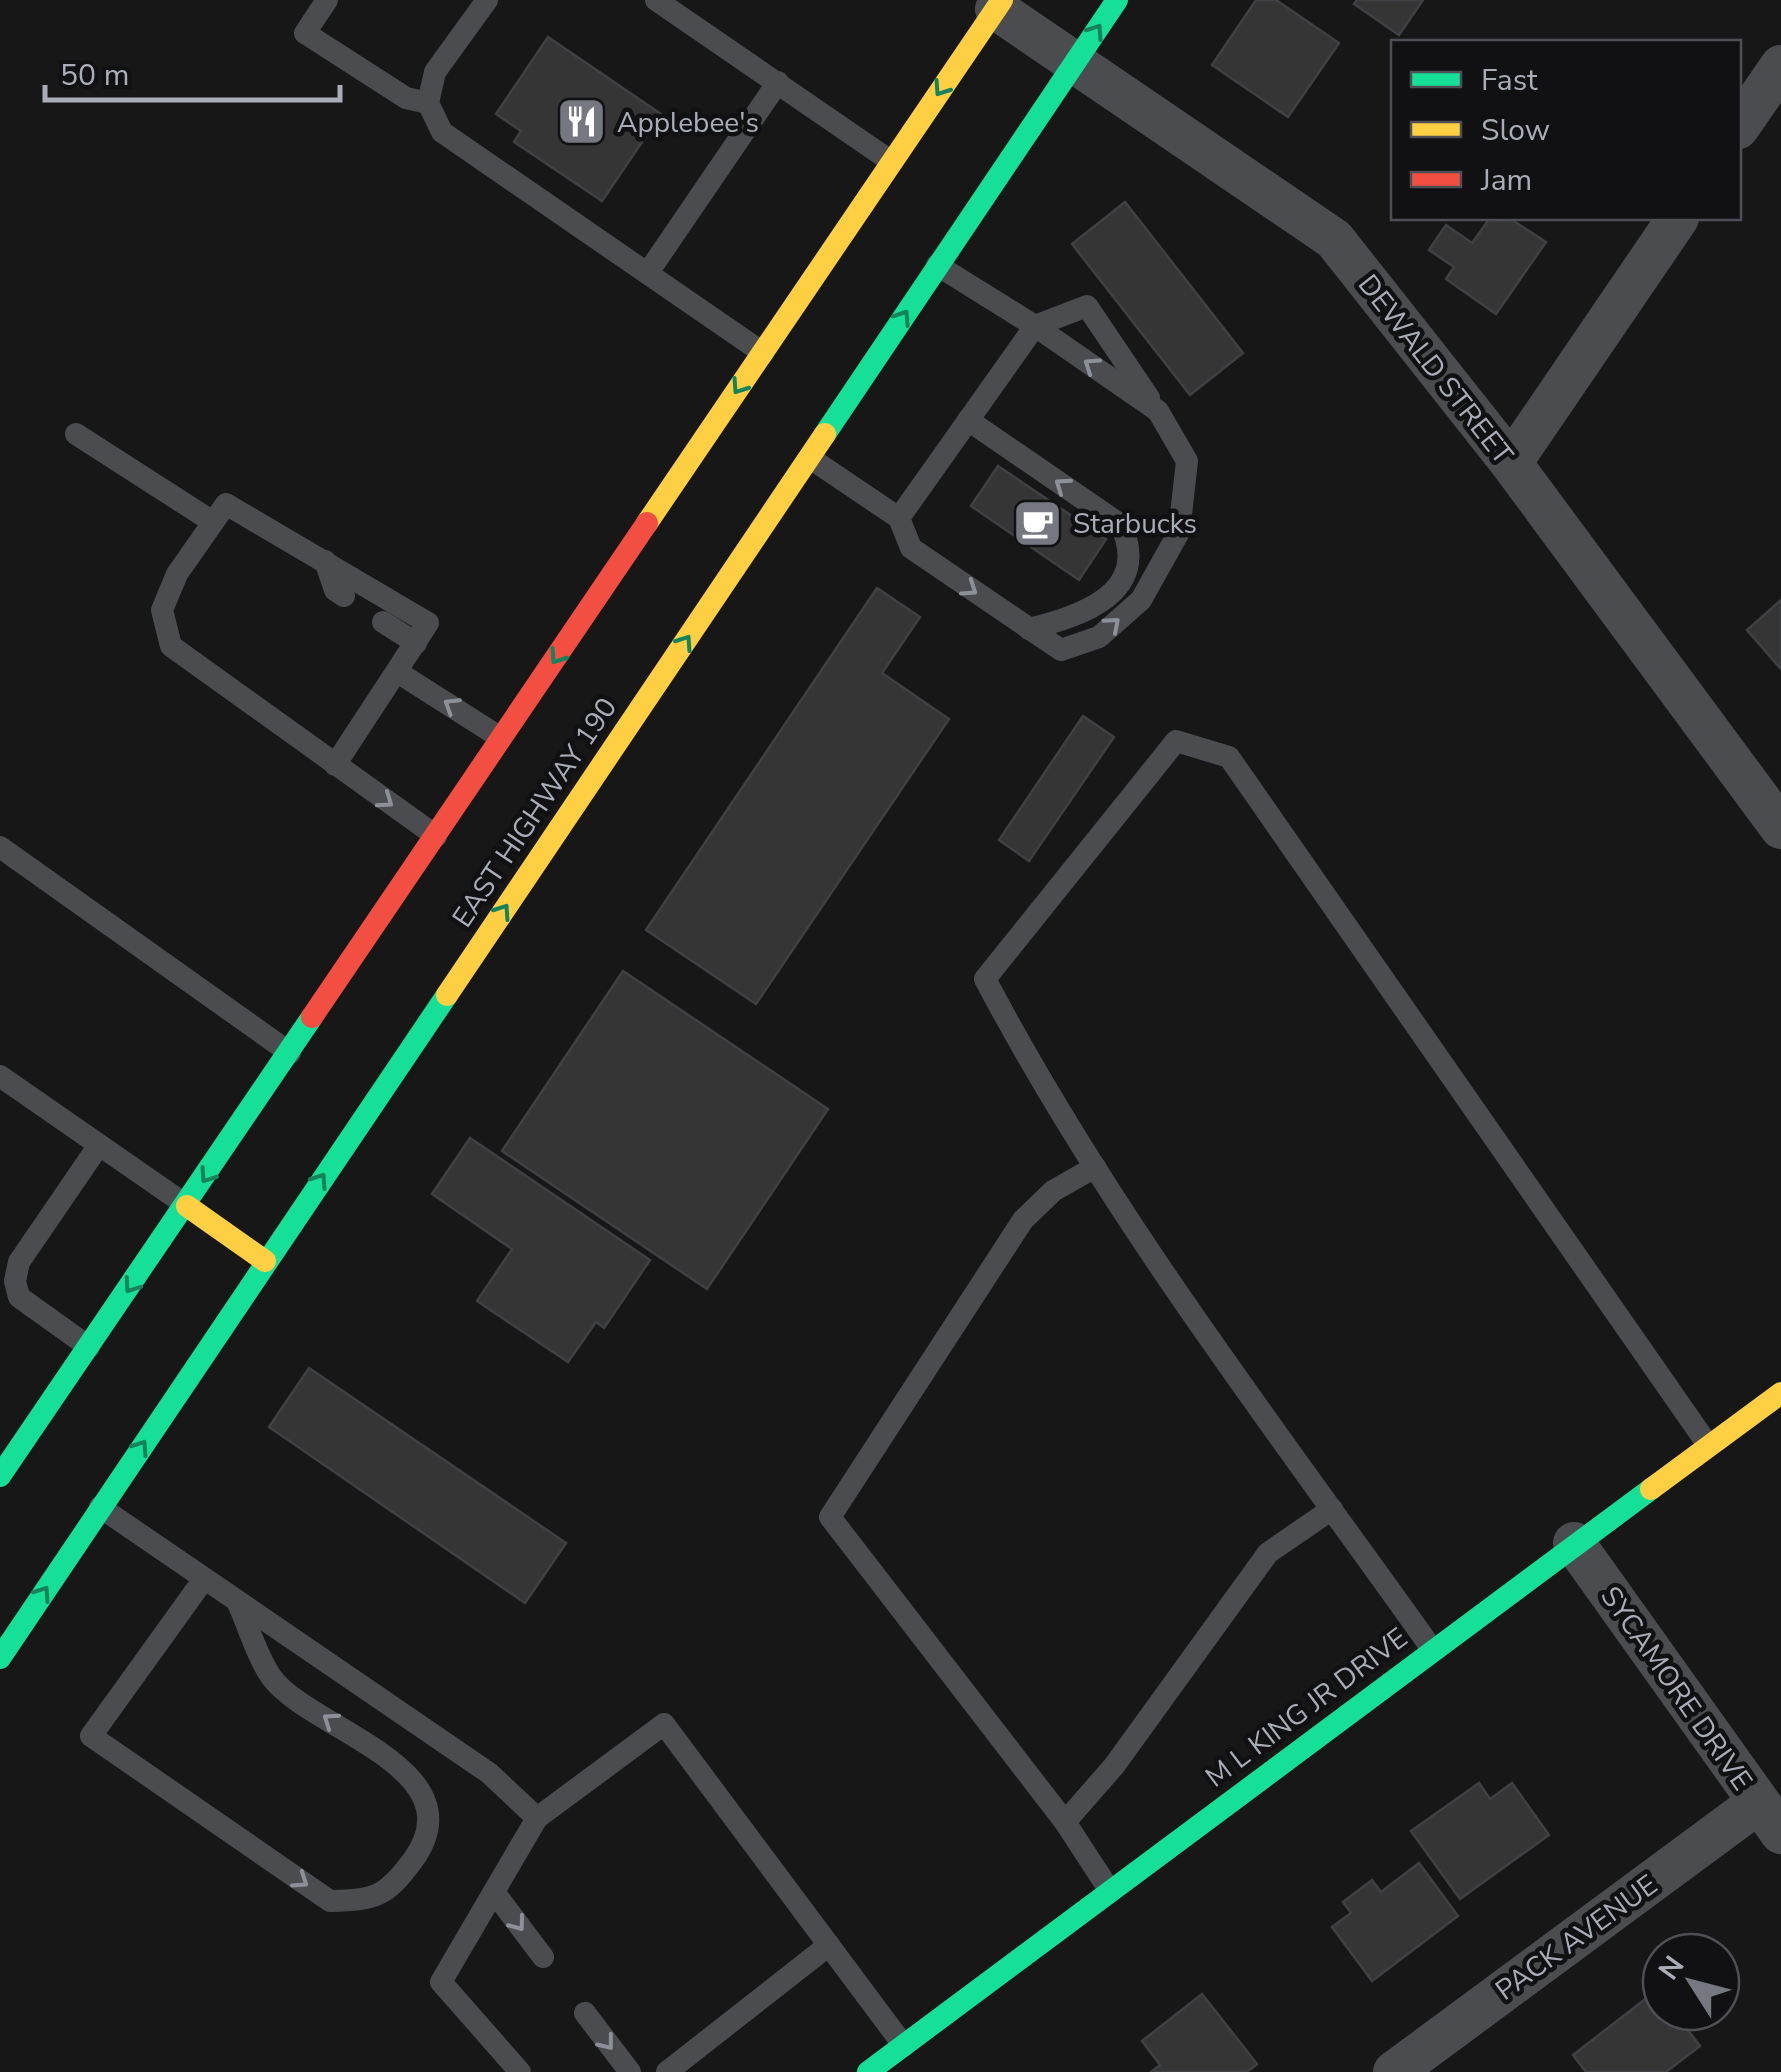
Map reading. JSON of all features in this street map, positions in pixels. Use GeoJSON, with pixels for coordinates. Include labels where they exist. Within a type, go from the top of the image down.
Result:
{"type":"FeatureCollection","features":[{"type":"Feature","properties":{"kind":"main road","name":"EAST HIGHWAY 190"},"geometry":{"type":"LineString","coordinates":[[0,1658],[1117,0]]}},
{"type":"Feature","properties":{"kind":"main road"},"geometry":{"type":"LineString","coordinates":[[0,1476],[187,1206],[892,162],[994,3]]}},
{"type":"Feature","properties":{"kind":"main road"},"geometry":{"type":"LineString","coordinates":[[187,1206],[265,1261]]}},
{"type":"Feature","properties":{"kind":"main road","name":"M L KING JR DRIVE"},"geometry":{"type":"LineString","coordinates":[[868,2072],[1574,1543],[1781,1393]]}},
{"type":"Feature","properties":{"kind":"street","name":"DEWALD STREET"},"geometry":{"type":"LineString","coordinates":[[994,3],[1334,239],[1510,463],[1781,828]]}},
{"type":"Feature","properties":{"kind":"street"},"geometry":{"type":"LineString","coordinates":[[1741,124],[1781,66]]}},
{"type":"Feature","properties":{"kind":"street"},"geometry":{"type":"LineString","coordinates":[[1510,463],[1677,220]]}},
{"type":"Feature","properties":{"kind":"street","name":"SYCAMORE DRIVE"},"geometry":{"type":"LineString","coordinates":[[1574,1543],[1770,1818]]}},
{"type":"Feature","properties":{"kind":"street","name":"PACK AVENUE"},"geometry":{"type":"LineString","coordinates":[[1394,2072],[1770,1818]]}},
{"type":"Feature","properties":{"kind":"lane"},"geometry":{"type":"LineString","coordinates":[[326,0],[305,33],[406,98],[428,103]]}},
{"type":"Feature","properties":{"kind":"lane"},"geometry":{"type":"LineString","coordinates":[[487,0],[435,72],[428,103],[442,132],[649,271],[762,353]]}},
{"type":"Feature","properties":{"kind":"lane"},"geometry":{"type":"LineString","coordinates":[[656,0],[892,162]]}},
{"type":"Feature","properties":{"kind":"lane"},"geometry":{"type":"LineString","coordinates":[[649,271],[778,82]]}},
{"type":"Feature","properties":{"kind":"lane"},"geometry":{"type":"LineString","coordinates":[[937,266],[1035,326],[1158,410]]}},
{"type":"Feature","properties":{"kind":"lane"},"geometry":{"type":"LineString","coordinates":[[810,458],[898,518],[910,548],[1061,650],[1099,637],[1141,600],[1179,532],[1187,462],[1158,410],[1087,306],[1035,326],[898,518]]}},
{"type":"Feature","properties":{"kind":"lane"},"geometry":{"type":"LineString","coordinates":[[968,420],[1121,525],[1129,544],[1127,567],[1115,589],[1094,610],[1029,629]]}},
{"type":"Feature","properties":{"kind":"lane"},"geometry":{"type":"LineString","coordinates":[[76,434],[213,522]]}},
{"type":"Feature","properties":{"kind":"lane"},"geometry":{"type":"LineString","coordinates":[[335,765],[399,673],[428,623],[226,504],[177,574],[162,610],[171,646],[335,765],[436,836]]}},
{"type":"Feature","properties":{"kind":"lane"},"geometry":{"type":"LineString","coordinates":[[325,561],[335,590],[344,596]]}},
{"type":"Feature","properties":{"kind":"lane"},"geometry":{"type":"LineString","coordinates":[[383,622],[416,643]]}},
{"type":"Feature","properties":{"kind":"lane"},"geometry":{"type":"LineString","coordinates":[[399,673],[502,738]]}},
{"type":"Feature","properties":{"kind":"lane"},"geometry":{"type":"LineString","coordinates":[[1432,1650],[1042,1088],[985,979],[1176,741],[1229,756],[1708,1445]]}},
{"type":"Feature","properties":{"kind":"lane"},"geometry":{"type":"LineString","coordinates":[[0,847],[290,1053]]}},
{"type":"Feature","properties":{"kind":"lane"},"geometry":{"type":"LineString","coordinates":[[0,1076],[187,1206]]}},
{"type":"Feature","properties":{"kind":"lane"},"geometry":{"type":"LineString","coordinates":[[89,1347],[19,1297],[15,1281],[19,1262],[99,1145]]}},
{"type":"Feature","properties":{"kind":"lane"},"geometry":{"type":"LineString","coordinates":[[1095,1167],[1053,1191],[1023,1220],[830,1517],[1065,1822],[1110,1891]]}},
{"type":"Feature","properties":{"kind":"lane"},"geometry":{"type":"LineString","coordinates":[[100,1508],[488,1773],[538,1818]]}},
{"type":"Feature","properties":{"kind":"lane"},"geometry":{"type":"LineString","coordinates":[[1065,1822],[1114,1766],[1268,1553],[1332,1509]]}},
{"type":"Feature","properties":{"kind":"lane"},"geometry":{"type":"LineString","coordinates":[[204,1579],[90,1736],[330,1900],[369,1900],[393,1887],[423,1846],[428,1811],[414,1779],[273,1680],[236,1601]]}},
{"type":"Feature","properties":{"kind":"lane"},"geometry":{"type":"LineString","coordinates":[[520,2072],[441,1982],[538,1818],[664,1724],[904,2046]]}},
{"type":"Feature","properties":{"kind":"lane"},"geometry":{"type":"LineString","coordinates":[[494,1892],[543,1957]]}},
{"type":"Feature","properties":{"kind":"lane"},"geometry":{"type":"LineString","coordinates":[[667,2072],[829,1945]]}},
{"type":"Feature","properties":{"kind":"lane"},"geometry":{"type":"LineString","coordinates":[[584,2014],[630,2072]]}},
{"type":"Feature","properties":{"kind":"building"},"geometry":{"type":"Polygon","coordinates":[[[1256,0],[1276,0],[1339,43],[1288,117],[1212,65],[1256,0]]]}},
{"type":"Feature","properties":{"kind":"building"},"geometry":{"type":"Polygon","coordinates":[[[1357,0],[1423,0],[1399,35],[1354,4],[1357,0]]]}},
{"type":"Feature","properties":{"kind":"building","name":"Applebee's"},"geometry":{"type":"Polygon","coordinates":[[[548,37],[661,114],[602,201],[514,142],[521,131],[496,114],[548,37]]]}},
{"type":"Feature","properties":{"kind":"building"},"geometry":{"type":"Polygon","coordinates":[[[1125,202],[1243,353],[1190,395],[1072,244],[1125,202]]]}},
{"type":"Feature","properties":{"kind":"building"},"geometry":{"type":"Polygon","coordinates":[[[1489,220],[1512,220],[1546,242],[1496,314],[1446,279],[1454,267],[1429,250],[1446,225],[1472,243],[1489,220]]]}},
{"type":"Feature","properties":{"kind":"building","name":"Starbucks"},"geometry":{"type":"Polygon","coordinates":[[[998,466],[1106,539],[1079,580],[971,506],[998,466]]]}},
{"type":"Feature","properties":{"kind":"building"},"geometry":{"type":"Polygon","coordinates":[[[877,588],[920,617],[882,673],[949,719],[756,1004],[646,930],[877,588]]]}},
{"type":"Feature","properties":{"kind":"building"},"geometry":{"type":"Polygon","coordinates":[[[1781,600],[1781,669],[1747,630],[1781,600]]]}},
{"type":"Feature","properties":{"kind":"building"},"geometry":{"type":"Polygon","coordinates":[[[1083,716],[1114,737],[1029,861],[999,840],[1083,716]]]}},
{"type":"Feature","properties":{"kind":"building"},"geometry":{"type":"Polygon","coordinates":[[[623,971],[828,1109],[707,1289],[502,1151],[623,971]]]}},
{"type":"Feature","properties":{"kind":"building"},"geometry":{"type":"Polygon","coordinates":[[[470,1138],[650,1260],[604,1328],[596,1322],[568,1362],[477,1301],[512,1249],[432,1194],[470,1138]]]}},
{"type":"Feature","properties":{"kind":"building"},"geometry":{"type":"Polygon","coordinates":[[[309,1368],[566,1543],[525,1603],[269,1427],[309,1368]]]}},
{"type":"Feature","properties":{"kind":"building"},"geometry":{"type":"Polygon","coordinates":[[[1479,1783],[1490,1799],[1512,1783],[1549,1835],[1460,1899],[1411,1831],[1479,1783]]]}},
{"type":"Feature","properties":{"kind":"building"},"geometry":{"type":"Polygon","coordinates":[[[1419,1863],[1458,1916],[1372,1981],[1332,1927],[1351,1913],[1343,1902],[1372,1880],[1381,1892],[1419,1863]]]}},
{"type":"Feature","properties":{"kind":"building"},"geometry":{"type":"Polygon","coordinates":[[[1202,1994],[1257,2064],[1247,2072],[1151,2072],[1160,2065],[1142,2041],[1202,1994]]]}},
{"type":"Feature","properties":{"kind":"building"},"geometry":{"type":"Polygon","coordinates":[[[1641,2002],[1641,2032],[1689,2032],[1700,2046],[1666,2072],[1586,2072],[1573,2055],[1641,2002]]]}},
{"type":"Feature","properties":{"kind":"traffic: fast"},"geometry":{"type":"LineString","coordinates":[[825,434],[1117,0]]}},
{"type":"Feature","properties":{"kind":"traffic: fast"},"geometry":{"type":"LineString","coordinates":[[0,1658],[447,995]]}},
{"type":"Feature","properties":{"kind":"traffic: fast"},"geometry":{"type":"LineString","coordinates":[[0,1476],[312,1017]]}},
{"type":"Feature","properties":{"kind":"traffic: fast"},"geometry":{"type":"LineString","coordinates":[[868,2072],[1651,1489]]}},
{"type":"Feature","properties":{"kind":"traffic: slow"},"geometry":{"type":"LineString","coordinates":[[647,523],[1002,0]]}},
{"type":"Feature","properties":{"kind":"traffic: slow"},"geometry":{"type":"LineString","coordinates":[[447,995],[825,434]]}},
{"type":"Feature","properties":{"kind":"traffic: slow"},"geometry":{"type":"LineString","coordinates":[[187,1206],[265,1261]]}},
{"type":"Feature","properties":{"kind":"traffic: slow"},"geometry":{"type":"LineString","coordinates":[[1651,1489],[1781,1393]]}},
{"type":"Feature","properties":{"kind":"traffic: jam"},"geometry":{"type":"LineString","coordinates":[[312,1017],[647,523]]}},
{"type":"Feature","properties":{"kind":"place","name":"Applebee's"},"geometry":{"type":"Point","coordinates":[582,122]}},
{"type":"Feature","properties":{"kind":"place","name":"Starbucks"},"geometry":{"type":"Point","coordinates":[1038,523]}}]}
